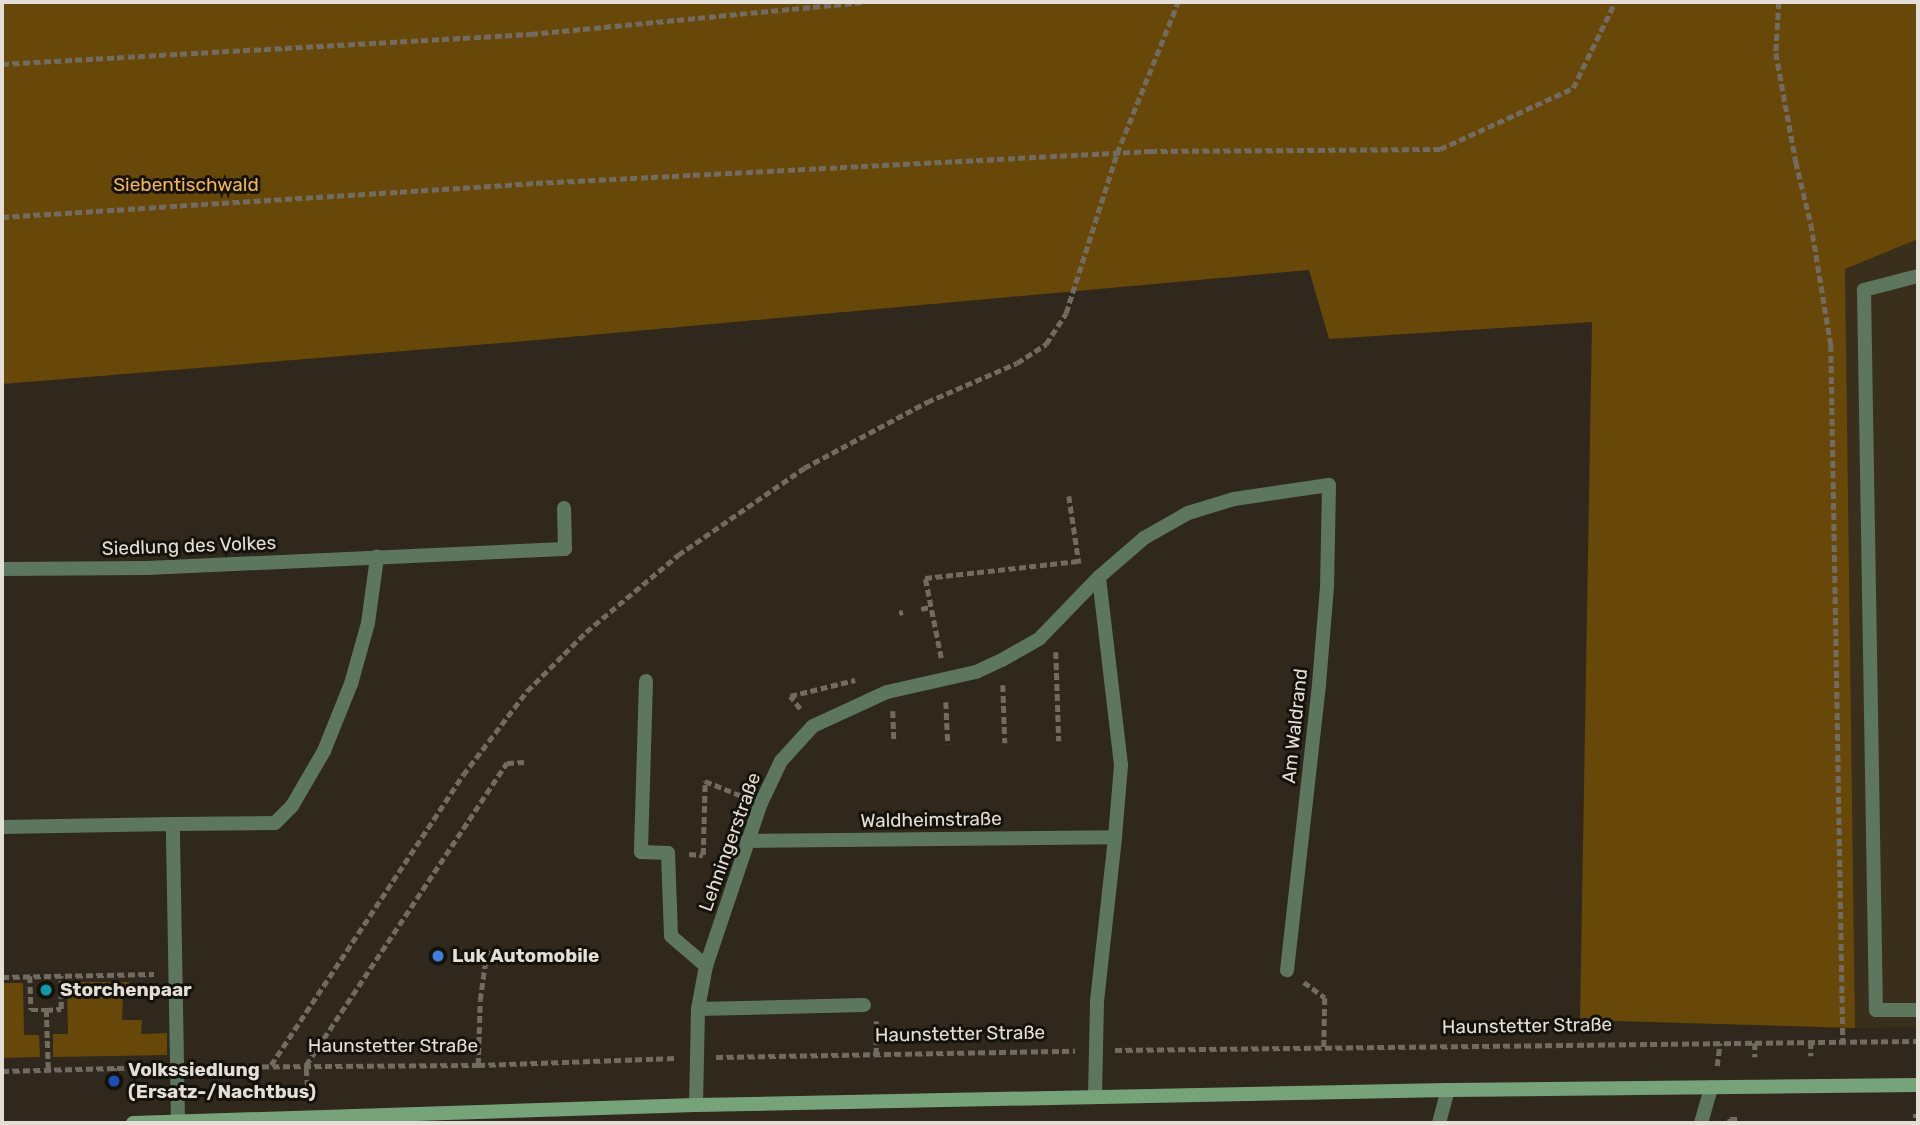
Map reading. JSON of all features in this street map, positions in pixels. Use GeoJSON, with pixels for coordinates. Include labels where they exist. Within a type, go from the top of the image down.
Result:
{"type":"FeatureCollection","features":[{"type":"Feature","properties":{"kind":"main road"},"geometry":{"type":"LineString","coordinates":[[133,1123],[309,1115],[696,1105],[1918,1084]]}},
{"type":"Feature","properties":{"kind":"street"},"geometry":{"type":"LineString","coordinates":[[1918,276],[1864,290],[1876,1010],[1918,1010]]}},
{"type":"Feature","properties":{"kind":"street","name":"Lehningerstraße"},"geometry":{"type":"LineString","coordinates":[[696,1105],[698,1009],[706,966],[761,803],[781,761],[813,726],[887,692],[945,681],[1002,660],[1039,639],[1099,577],[1144,538],[1188,513],[1234,499],[1329,485]]}},
{"type":"Feature","properties":{"kind":"street","name":"Am Waldrand"},"geometry":{"type":"LineString","coordinates":[[1287,970],[1319,685],[1327,587],[1329,485]]}},
{"type":"Feature","properties":{"kind":"street","name":"Siedlung des Volkes"},"geometry":{"type":"LineString","coordinates":[[2,569],[147,568],[565,549],[565,508]]}},
{"type":"Feature","properties":{"kind":"street"},"geometry":{"type":"LineString","coordinates":[[2,827],[275,823],[292,806],[324,751],[351,684],[368,623],[377,557]]}},
{"type":"Feature","properties":{"kind":"street"},"geometry":{"type":"LineString","coordinates":[[1095,1097],[1097,1001],[1121,765],[1099,577]]}},
{"type":"Feature","properties":{"kind":"street"},"geometry":{"type":"LineString","coordinates":[[646,681],[641,852],[668,853],[671,936],[706,966]]}},
{"type":"Feature","properties":{"kind":"street"},"geometry":{"type":"LineString","coordinates":[[173,824],[178,1121]]}},
{"type":"Feature","properties":{"kind":"street","name":"Waldheimstraße"},"geometry":{"type":"LineString","coordinates":[[747,841],[1115,837]]}},
{"type":"Feature","properties":{"kind":"street"},"geometry":{"type":"LineString","coordinates":[[698,1009],[864,1005]]}},
{"type":"Feature","properties":{"kind":"street"},"geometry":{"type":"LineString","coordinates":[[1700,1123],[1711,1087]]}},
{"type":"Feature","properties":{"kind":"street"},"geometry":{"type":"LineString","coordinates":[[1439,1123],[1448,1090]]}},
{"type":"Feature","properties":{"kind":"path"},"geometry":{"type":"LineString","coordinates":[[2,64],[531,34],[863,2]]}},
{"type":"Feature","properties":{"kind":"path"},"geometry":{"type":"LineString","coordinates":[[270,1066],[463,775],[527,691],[586,632],[678,555],[804,468],[927,402],[1017,363],[1046,344],[1066,313],[1117,153],[1178,2]]}},
{"type":"Feature","properties":{"kind":"path"},"geometry":{"type":"LineString","coordinates":[[2,217],[536,183],[1117,153],[1440,149],[1573,88],[1615,2]]}},
{"type":"Feature","properties":{"kind":"path"},"geometry":{"type":"LineString","coordinates":[[1779,2],[1776,54],[1811,225],[1831,345],[1843,1042]]}},
{"type":"Feature","properties":{"kind":"path"},"geometry":{"type":"LineString","coordinates":[[1069,496],[1085,591]]}},
{"type":"Feature","properties":{"kind":"path"},"geometry":{"type":"LineString","coordinates":[[948,744],[945,681],[925,578],[1079,561]]}},
{"type":"Feature","properties":{"kind":"path"},"geometry":{"type":"LineString","coordinates":[[921,609],[930,607]]}},
{"type":"Feature","properties":{"kind":"path"},"geometry":{"type":"LineString","coordinates":[[1039,639],[1057,652],[1059,741]]}},
{"type":"Feature","properties":{"kind":"path"},"geometry":{"type":"LineString","coordinates":[[1002,660],[1005,743]]}},
{"type":"Feature","properties":{"kind":"path"},"geometry":{"type":"LineString","coordinates":[[309,1115],[306,1065],[507,763],[524,762]]}},
{"type":"Feature","properties":{"kind":"path"},"geometry":{"type":"LineString","coordinates":[[668,853],[703,855],[705,780],[761,803]]}},
{"type":"Feature","properties":{"kind":"path"},"geometry":{"type":"LineString","coordinates":[[478,1065],[480,1000],[485,965],[491,951]]}},
{"type":"Feature","properties":{"kind":"path"},"geometry":{"type":"LineString","coordinates":[[1287,970],[1325,998],[1324,1047]]}},
{"type":"Feature","properties":{"kind":"path"},"geometry":{"type":"LineString","coordinates":[[2,977],[175,974]]}},
{"type":"Feature","properties":{"kind":"path"},"geometry":{"type":"LineString","coordinates":[[30,976],[31,1010],[46,1010],[61,1009],[61,976]]}},
{"type":"Feature","properties":{"kind":"path"},"geometry":{"type":"LineString","coordinates":[[46,1010],[48,1069]]}},
{"type":"Feature","properties":{"kind":"path","name":"Haunstetter Straße"},"geometry":{"type":"LineString","coordinates":[[2,1071],[306,1065],[478,1065],[695,1057],[1324,1047],[1918,1041]]}},
{"type":"Feature","properties":{"kind":"path"},"geometry":{"type":"LineString","coordinates":[[1811,1042],[1811,1056]]}},
{"type":"Feature","properties":{"kind":"path"},"geometry":{"type":"LineString","coordinates":[[1755,1043],[1755,1057]]}},
{"type":"Feature","properties":{"kind":"path"},"geometry":{"type":"LineString","coordinates":[[114,1068],[114,1081]]}},
{"type":"Feature","properties":{"kind":"path"},"geometry":{"type":"LineString","coordinates":[[1729,1123],[1730,1119],[1739,1119]]}},
{"type":"Feature","properties":{"kind":"shaded area"},"geometry":{"type":"Polygon","coordinates":[[[1918,239],[1918,1027],[1855,1028],[1845,269],[1918,239]]]}},
{"type":"Feature","properties":{"kind":"green space","name":"Siebentischwald"},"geometry":{"type":"Polygon","coordinates":[[[2,2],[1918,2],[1918,239],[1845,269],[1855,1028],[1580,1020],[1592,322],[1329,339],[1309,270],[514,342],[2,384],[2,2]]]}},
{"type":"Feature","properties":{"kind":"green space"},"geometry":{"type":"Polygon","coordinates":[[[67,982],[130,982],[129,997],[123,997],[122,1020],[142,1020],[141,1034],[167,1033],[167,1055],[53,1057],[53,1034],[68,1034],[67,982]]]}},
{"type":"Feature","properties":{"kind":"green space"},"geometry":{"type":"Polygon","coordinates":[[[2,983],[23,983],[24,1035],[39,1035],[40,1057],[2,1058],[2,983]]]}},
{"type":"Feature","properties":{"kind":"place","name":"Luk Automobile"},"geometry":{"type":"Point","coordinates":[438,956]}},
{"type":"Feature","properties":{"kind":"place","name":"Storchenpaar"},"geometry":{"type":"Point","coordinates":[46,990]}},
{"type":"Feature","properties":{"kind":"place","name":"Volkssiedlung (Ersatz-/Nachtbus)"},"geometry":{"type":"Point","coordinates":[114,1081]}}]}
